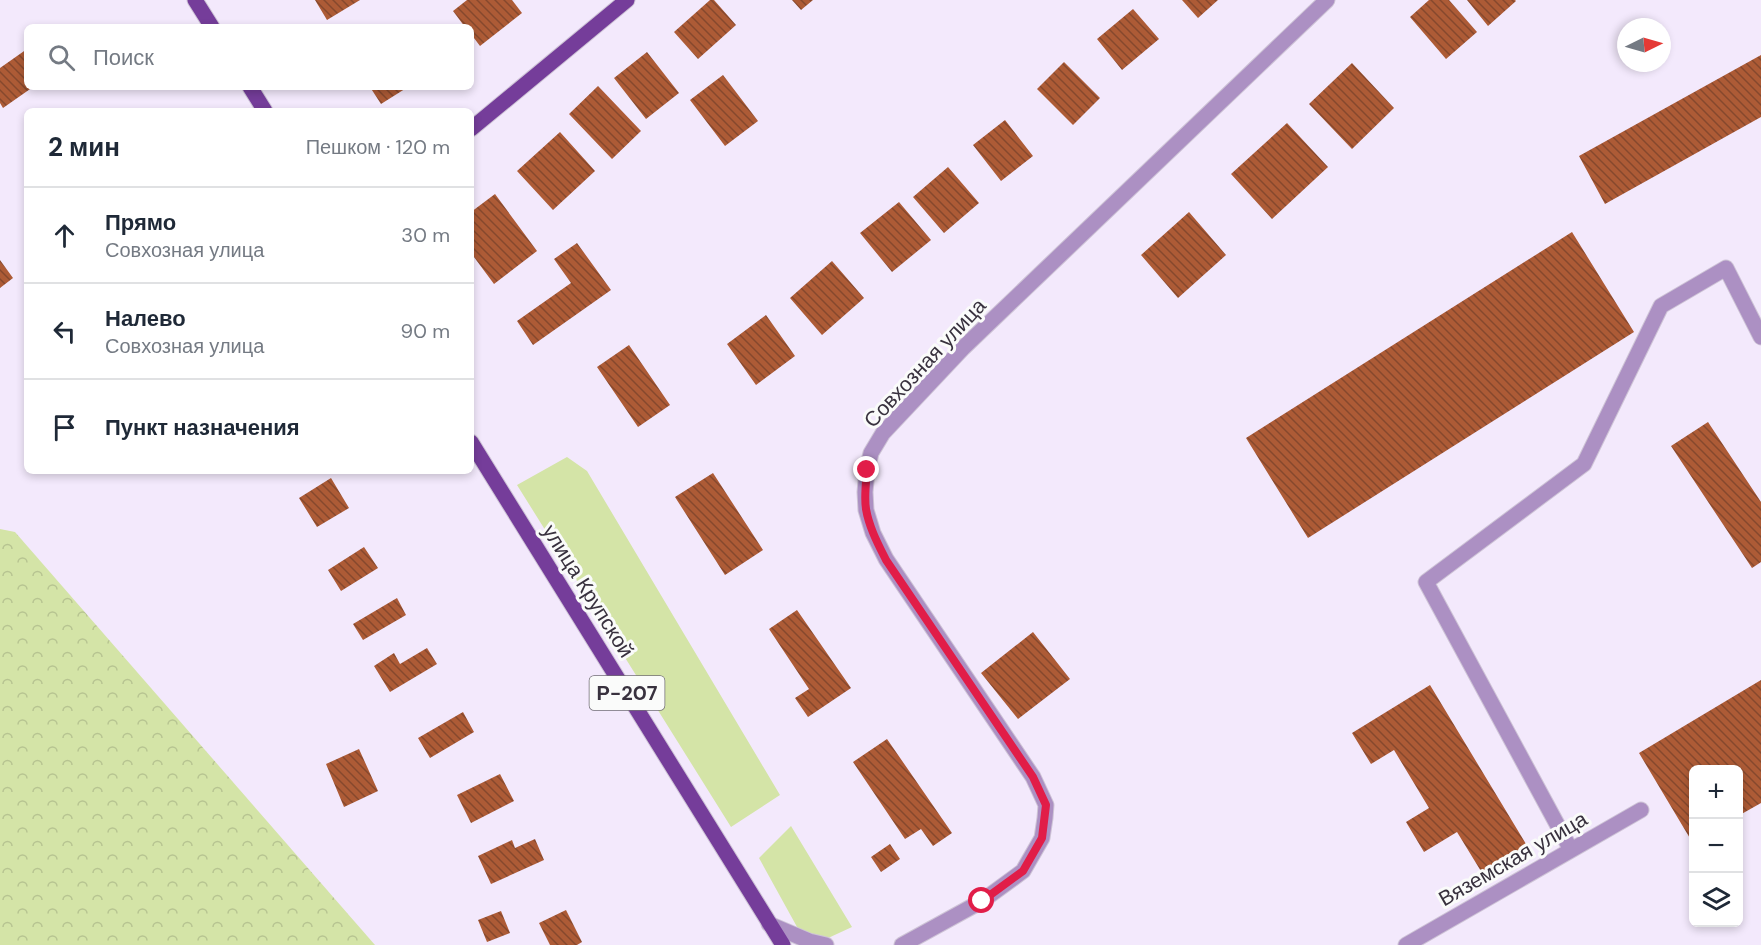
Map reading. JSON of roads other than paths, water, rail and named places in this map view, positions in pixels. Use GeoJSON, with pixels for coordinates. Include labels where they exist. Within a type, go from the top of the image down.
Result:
{"type":"FeatureCollection","features":[{"type":"Feature","properties":{"kind":"main road"},"geometry":{"type":"LineString","coordinates":[[195,0],[210,24]]}},
{"type":"Feature","properties":{"kind":"main road"},"geometry":{"type":"LineString","coordinates":[[474,127],[627,0]]}},
{"type":"Feature","properties":{"kind":"main road"},"geometry":{"type":"LineString","coordinates":[[252,90],[263,108]]}},
{"type":"Feature","properties":{"kind":"main road","name":"улица Крупской"},"geometry":{"type":"LineString","coordinates":[[474,447],[783,945]]}},
{"type":"Feature","properties":{"kind":"street","name":"Совхозная улица"},"geometry":{"type":"LineString","coordinates":[[903,945],[982,901],[1023,871],[1042,838],[1046,805],[1033,777],[886,560],[873,533],[866,510],[865,492],[871,453],[883,433],[963,348],[1327,0]]}},
{"type":"Feature","properties":{"kind":"street"},"geometry":{"type":"LineString","coordinates":[[1571,850],[1426,582],[1584,464],[1660,306],[1726,268],[1761,338]]}},
{"type":"Feature","properties":{"kind":"street","name":"Вяземская улица"},"geometry":{"type":"LineString","coordinates":[[1406,945],[1641,810]]}},
{"type":"Feature","properties":{"kind":"street"},"geometry":{"type":"LineString","coordinates":[[769,924],[809,941],[826,945]]}}]}
